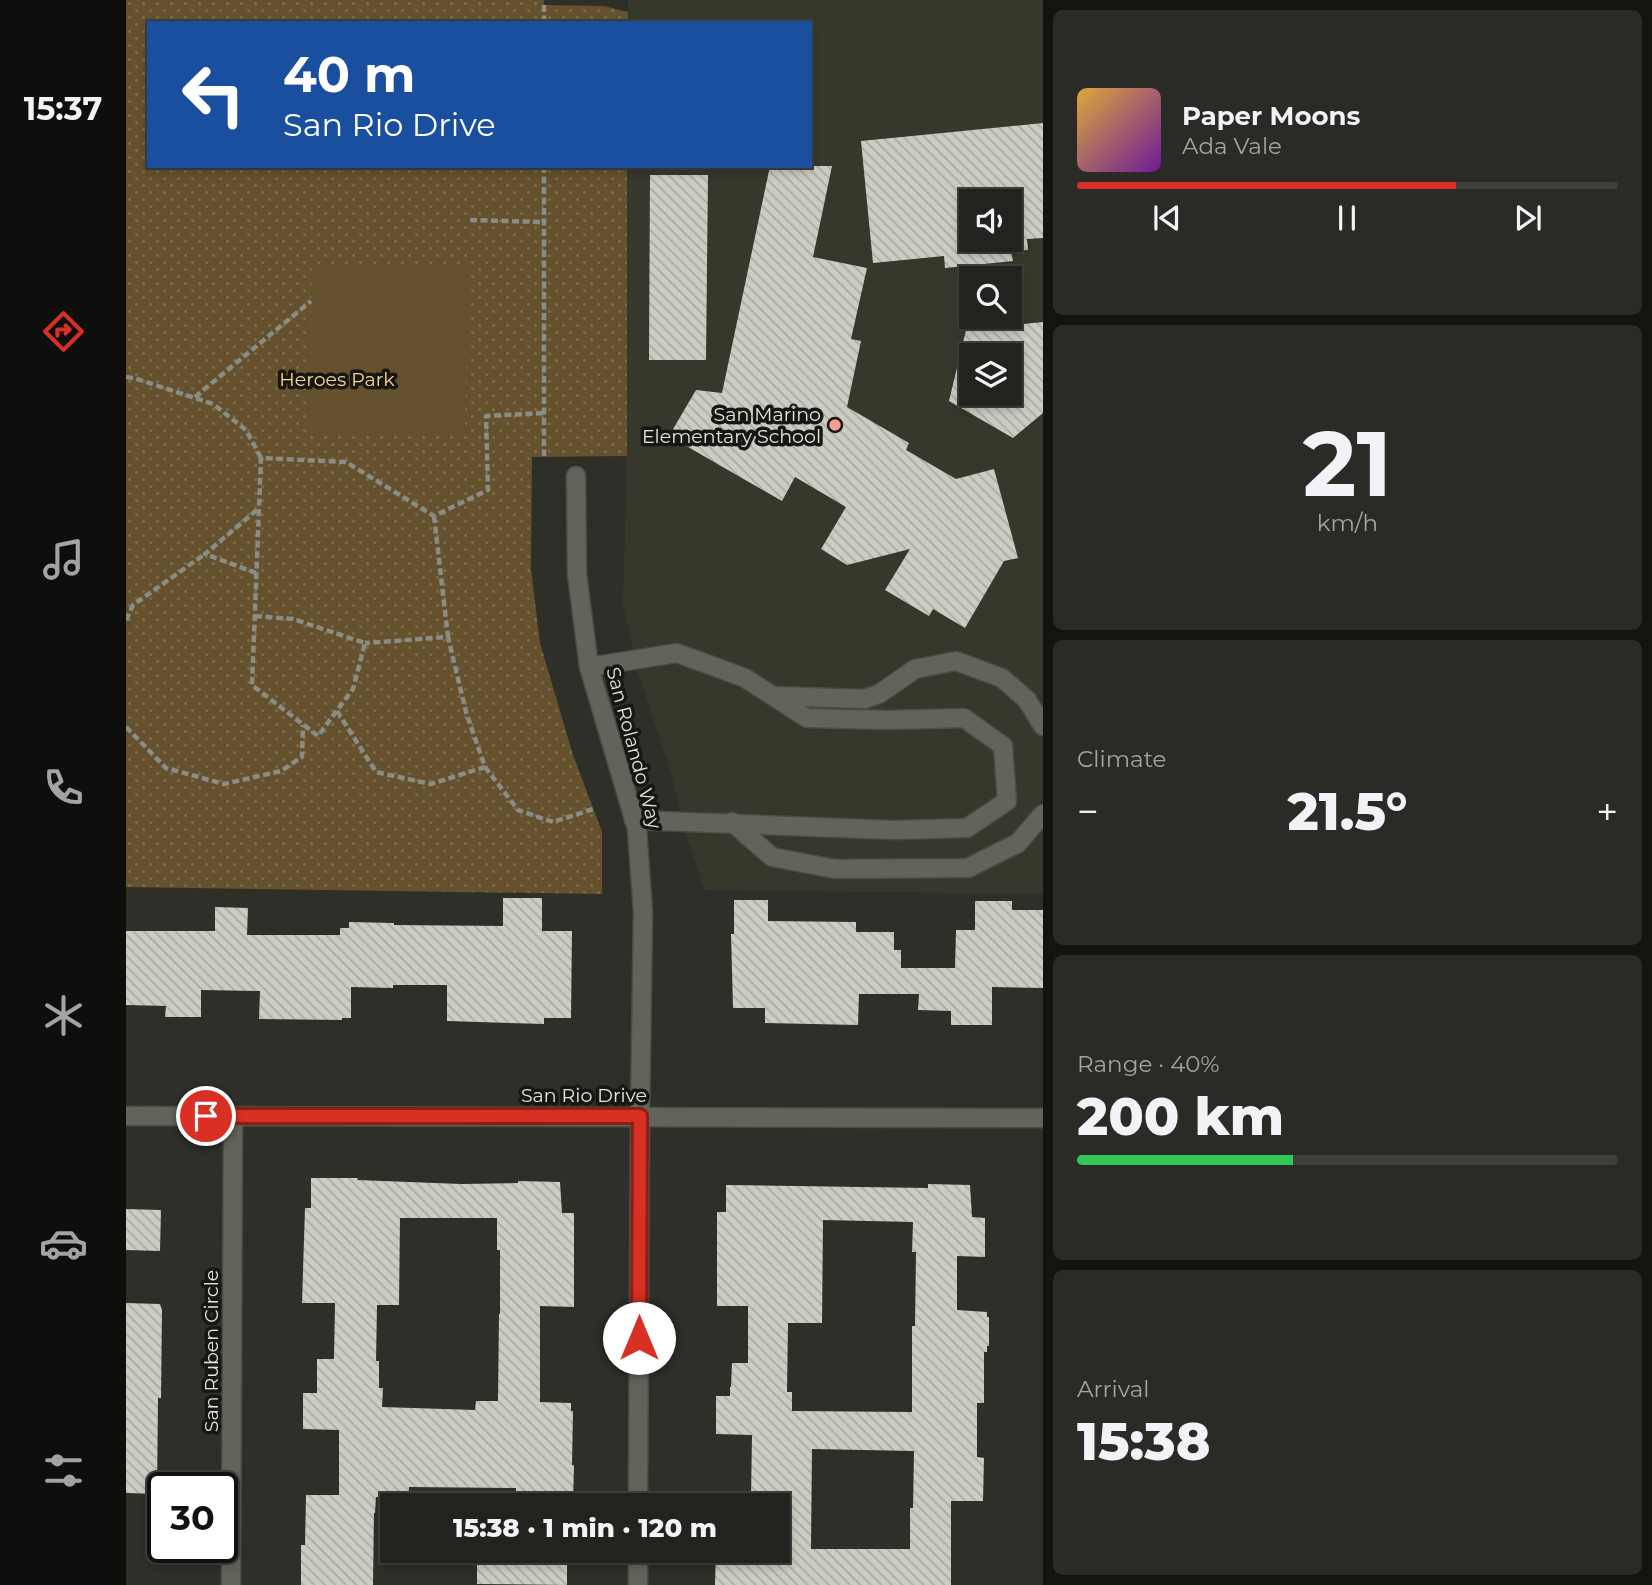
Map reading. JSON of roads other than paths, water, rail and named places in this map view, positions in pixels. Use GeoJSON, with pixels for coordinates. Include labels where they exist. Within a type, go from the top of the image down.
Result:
{"type":"FeatureCollection","features":[{"type":"Feature","properties":{"kind":"street","name":"San Rolando Way"},"geometry":{"type":"LineString","coordinates":[[576,476],[577,574],[589,667],[637,828],[643,912],[638,1493]]}},
{"type":"Feature","properties":{"kind":"street"},"geometry":{"type":"LineString","coordinates":[[589,667],[677,653],[745,678],[807,718],[964,718],[1003,746],[1007,801],[967,828],[894,830],[634,820]]}},
{"type":"Feature","properties":{"kind":"street"},"geometry":{"type":"LineString","coordinates":[[772,696],[864,699],[879,694],[915,669],[956,661],[1002,678],[1027,700],[1041,719]]}},
{"type":"Feature","properties":{"kind":"street"},"geometry":{"type":"LineString","coordinates":[[732,822],[772,858],[835,869],[968,868],[1018,843],[1043,814]]}},
{"type":"Feature","properties":{"kind":"street","name":"San Rio Drive"},"geometry":{"type":"LineString","coordinates":[[126,1115],[1043,1118]]}},
{"type":"Feature","properties":{"kind":"street","name":"San Ruben Circle"},"geometry":{"type":"LineString","coordinates":[[231,1585],[233,1117]]}},
{"type":"Feature","properties":{"kind":"street"},"geometry":{"type":"LineString","coordinates":[[638,1563],[638,1585]]}},
{"type":"Feature","properties":{"kind":"place","name":"San Marino Elementary School"},"geometry":{"type":"Point","coordinates":[835,425]}},
{"type":"Feature","properties":{"kind":"park label","name":"Heroes Park"},"geometry":{"type":"Point","coordinates":[337,379]}}]}
